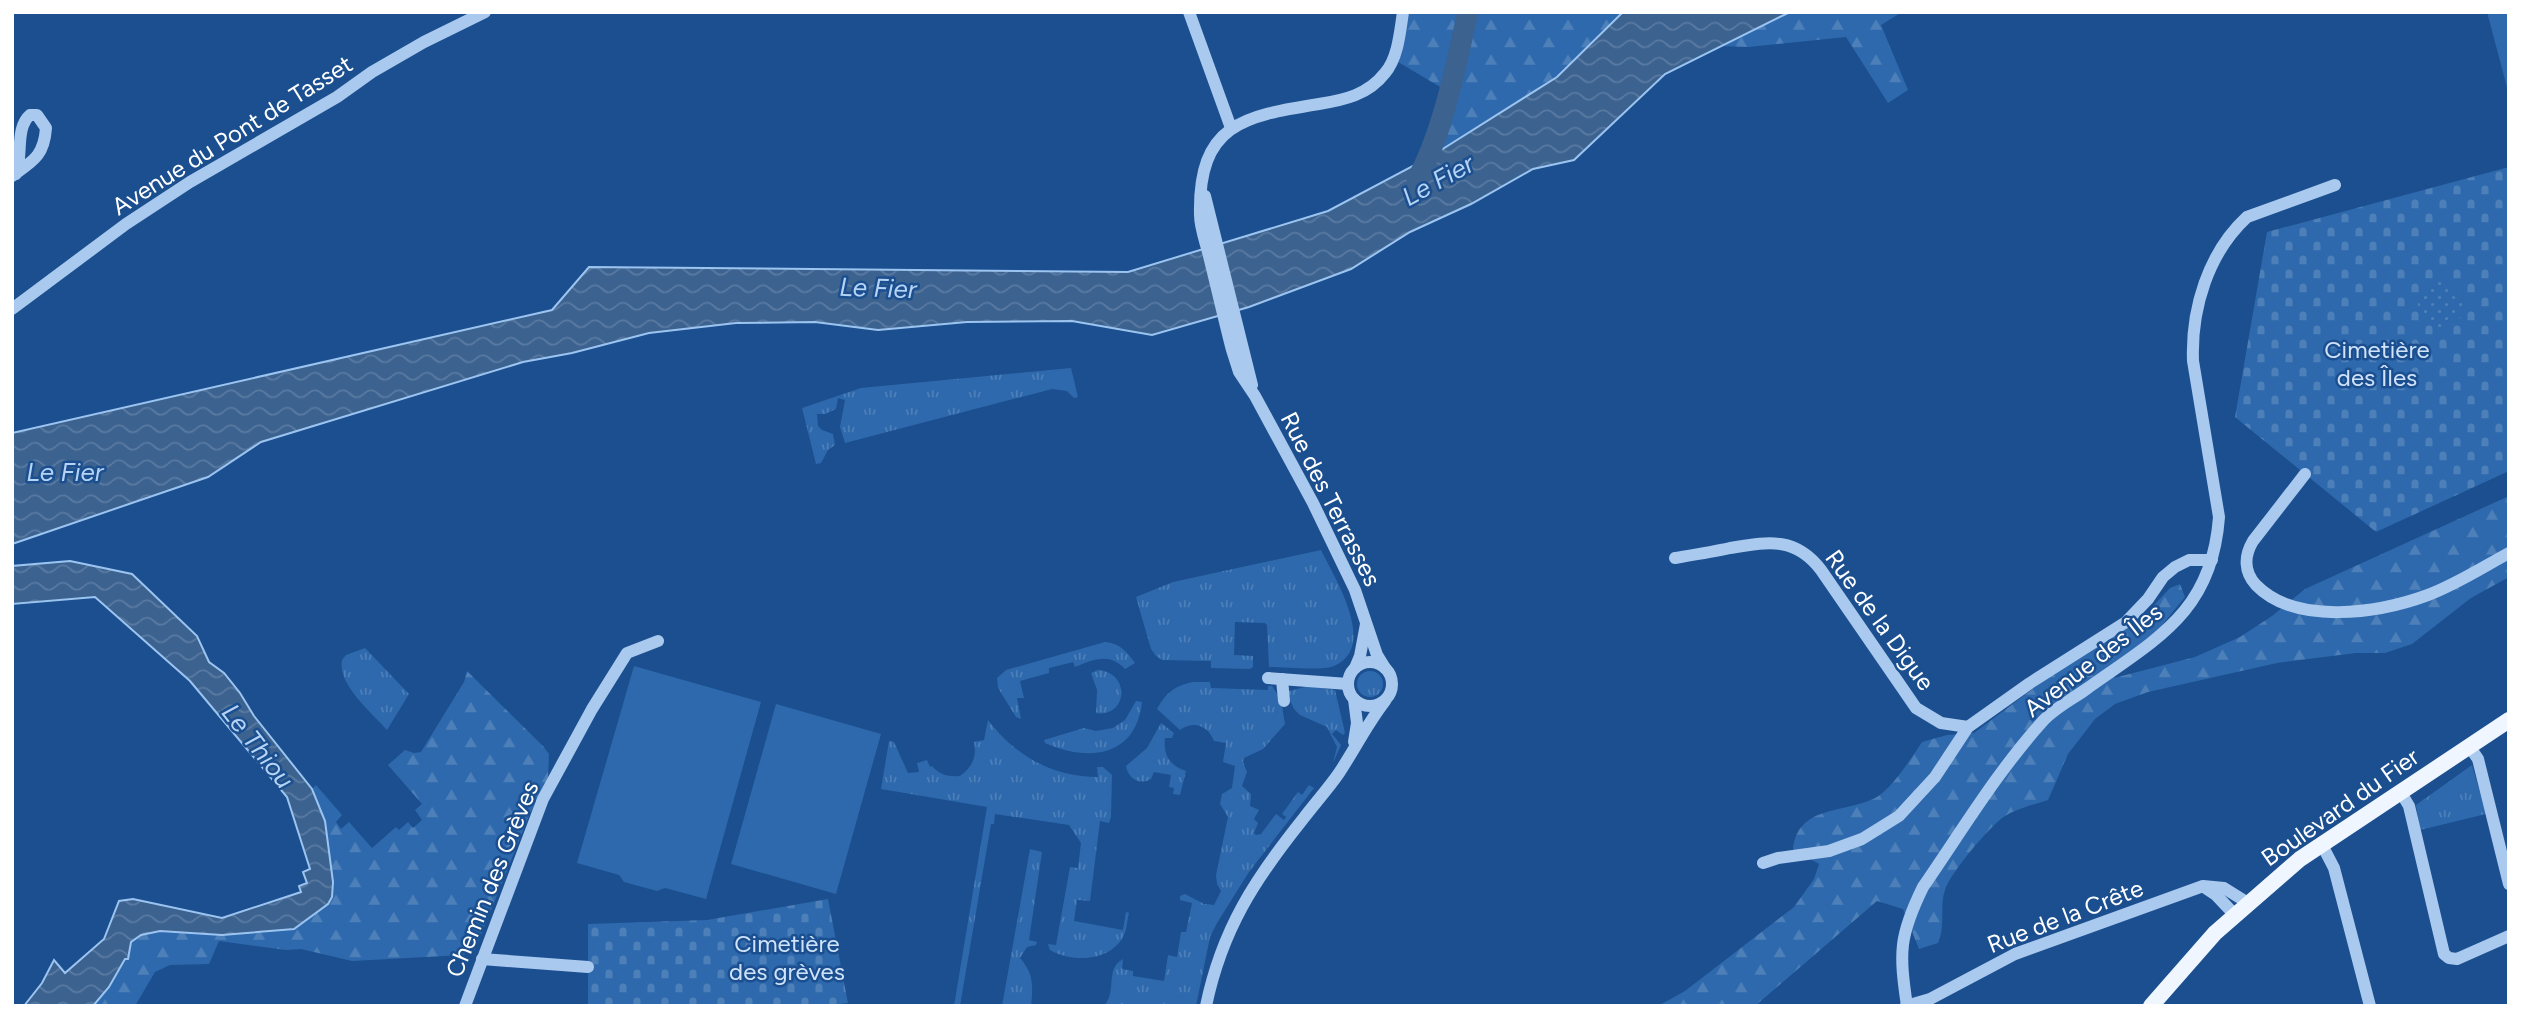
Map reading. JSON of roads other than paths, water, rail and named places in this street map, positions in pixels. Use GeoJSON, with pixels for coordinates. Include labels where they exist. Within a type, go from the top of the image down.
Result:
{"type":"FeatureCollection","features":[{"type":"Feature","properties":{"kind":"main road","name":"Boulevard du Fier"},"geometry":{"type":"LineString","coordinates":[[2151,1006],[2234,914],[2321,843],[2509,720]]}},
{"type":"Feature","properties":{"kind":"street","name":"Avenue du Pont de Tasset"},"geometry":{"type":"LineString","coordinates":[[12,309],[126,225],[190,183],[337,97],[372,72],[424,42],[485,12]]}},
{"type":"Feature","properties":{"kind":"street"},"geometry":{"type":"LineString","coordinates":[[1189,12],[1231,128],[1268,112],[1347,100],[1376,83],[1393,59],[1403,12]]}},
{"type":"Feature","properties":{"kind":"street","name":"Rue des Terrasses"},"geometry":{"type":"LineString","coordinates":[[1231,128],[1208,159],[1202,181],[1210,239],[1237,349],[1255,396],[1313,503],[1355,590],[1385,668]]}},
{"type":"Feature","properties":{"kind":"street","name":"Avenue des Îles"},"geometry":{"type":"LineString","coordinates":[[1906,1006],[1900,960],[1905,929],[1923,887],[1999,777],[2044,719],[2150,643],[2181,617],[2200,592],[2213,560],[2219,517],[2192,343],[2205,281],[2222,246],[2247,217],[2335,185]]}},
{"type":"Feature","properties":{"kind":"street"},"geometry":{"type":"LineString","coordinates":[[2305,474],[2253,541],[2247,553],[2247,567],[2252,579],[2264,592],[2285,604],[2321,613],[2360,610],[2406,601],[2452,584],[2509,553]]}},
{"type":"Feature","properties":{"kind":"street","name":"Rue de la Digue"},"geometry":{"type":"LineString","coordinates":[[1675,558],[1767,542],[1786,544],[1802,552],[1821,570],[1910,701],[1932,719],[1968,727]]}},
{"type":"Feature","properties":{"kind":"street"},"geometry":{"type":"LineString","coordinates":[[1763,863],[1778,858],[1829,851],[1862,839],[1899,816],[1936,777],[1968,727],[2030,683],[2126,622],[2148,600],[2163,577],[2175,567],[2189,561],[2213,560]]}},
{"type":"Feature","properties":{"kind":"street","name":"Rue des Terrasses"},"geometry":{"type":"LineString","coordinates":[[1355,668],[1366,624]]}},
{"type":"Feature","properties":{"kind":"street","name":"Chemin des Grèves"},"geometry":{"type":"LineString","coordinates":[[465,1006],[536,814],[592,709],[627,653],[658,641]]}},
{"type":"Feature","properties":{"kind":"street"},"geometry":{"type":"LineString","coordinates":[[1206,1006],[1221,951],[1251,889],[1340,772],[1353,749],[1366,725],[1385,701],[1392,686],[1390,674],[1385,668],[1370,663],[1355,668],[1348,684],[1354,699],[1356,723],[1353,749]]}},
{"type":"Feature","properties":{"kind":"street"},"geometry":{"type":"LineString","coordinates":[[1284,701],[1275,678],[1348,684]]}},
{"type":"Feature","properties":{"kind":"street"},"geometry":{"type":"LineString","coordinates":[[1354,699],[1369,706],[1385,701]]}},
{"type":"Feature","properties":{"kind":"street"},"geometry":{"type":"LineString","coordinates":[[2469,746],[2477,759],[2509,884]]}},
{"type":"Feature","properties":{"kind":"street"},"geometry":{"type":"LineString","coordinates":[[2400,791],[2409,806],[2444,954],[2457,959],[2509,936]]}},
{"type":"Feature","properties":{"kind":"street"},"geometry":{"type":"LineString","coordinates":[[2321,843],[2334,868],[2370,1006]]}},
{"type":"Feature","properties":{"kind":"street"},"geometry":{"type":"LineString","coordinates":[[2203,886],[2224,888],[2248,902]]}},
{"type":"Feature","properties":{"kind":"street"},"geometry":{"type":"LineString","coordinates":[[2203,886],[2234,914]]}},
{"type":"Feature","properties":{"kind":"street","name":"Rue de la Crête"},"geometry":{"type":"LineString","coordinates":[[1906,1006],[1930,999],[2015,954],[2203,886]]}},
{"type":"Feature","properties":{"kind":"street"},"geometry":{"type":"LineString","coordinates":[[482,959],[588,967]]}},
{"type":"Feature","properties":{"kind":"water","name":"Le Fier"},"geometry":{"type":"Polygon","coordinates":[[[1623,12],[1790,12],[1665,74],[1574,160],[1533,169],[1471,204],[1410,232],[1351,269],[1249,307],[1152,335],[1072,321],[967,322],[878,330],[815,322],[736,323],[649,333],[572,353],[523,362],[261,442],[208,477],[12,544],[12,433],[552,310],[589,267],[1128,272],[1328,211],[1430,157],[1557,77],[1623,12]]]}},
{"type":"Feature","properties":{"kind":"water","name":"Le Thiou"},"geometry":{"type":"Polygon","coordinates":[[[70,561],[132,574],[197,636],[209,662],[224,673],[312,789],[325,821],[333,882],[332,897],[328,904],[294,929],[222,935],[160,931],[141,935],[131,942],[128,959],[125,959],[109,987],[93,1006],[24,1006],[42,983],[54,960],[65,973],[104,939],[119,901],[133,899],[222,918],[301,892],[299,886],[307,883],[303,872],[310,869],[287,797],[190,681],[95,597],[12,604],[12,566],[70,561]]]}},
{"type":"Feature","properties":{"kind":"waterway"},"geometry":{"type":"LineString","coordinates":[[1417,180],[1442,120],[1468,12]]}},
{"type":"Feature","properties":{"kind":"park label","name":"Cimetière des Îles"},"geometry":{"type":"Point","coordinates":[2377,363]}},
{"type":"Feature","properties":{"kind":"park label","name":"Cimetière des grèves"},"geometry":{"type":"Point","coordinates":[787,957]}}]}
